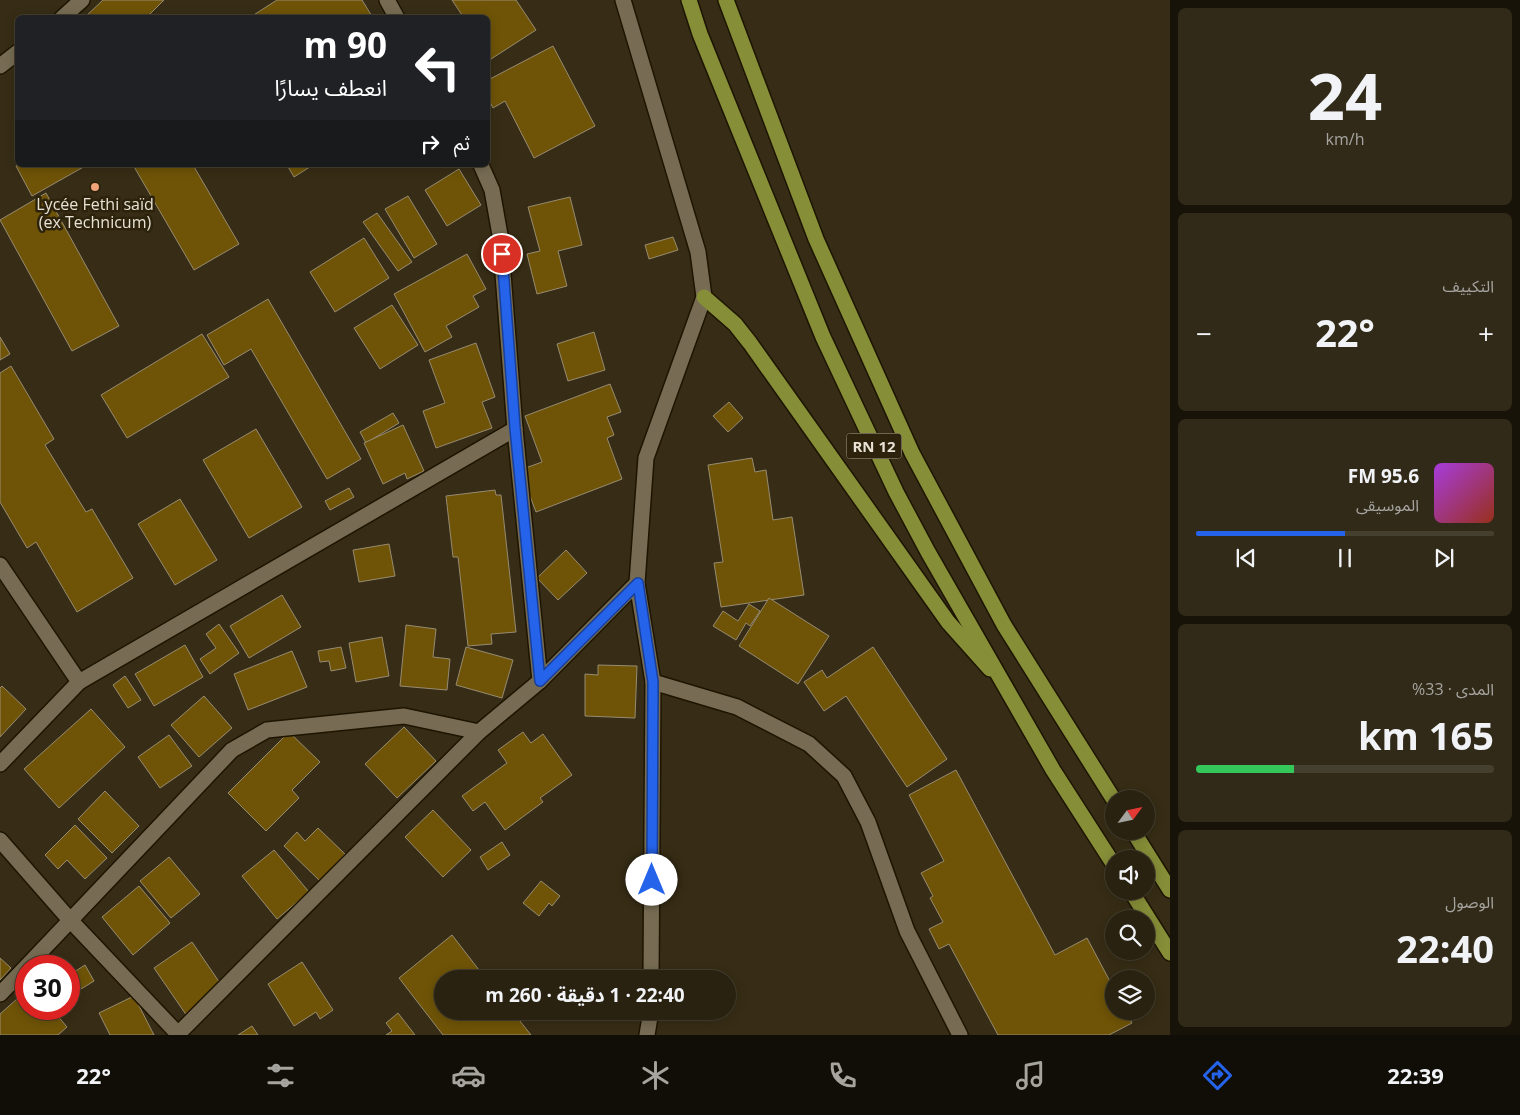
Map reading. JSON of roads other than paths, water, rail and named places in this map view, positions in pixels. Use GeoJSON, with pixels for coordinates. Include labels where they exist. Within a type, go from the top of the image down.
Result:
{"type":"FeatureCollection","features":[{"type":"Feature","properties":{"kind":"highway","name":"RN 12"},"geometry":{"type":"LineString","coordinates":[[689,0],[778,228],[854,405],[924,545],[1054,770],[1105,851]]}},
{"type":"Feature","properties":{"kind":"highway","name":"RN 12"},"geometry":{"type":"LineString","coordinates":[[726,0],[816,239],[912,453],[1004,625],[1108,790]]}},
{"type":"Feature","properties":{"kind":"highway"},"geometry":{"type":"LineString","coordinates":[[704,297],[735,324],[750,343],[948,622],[983,663],[1004,682]]}},
{"type":"Feature","properties":{"kind":"highway"},"geometry":{"type":"LineString","coordinates":[[1139,840],[1170,890]]}},
{"type":"Feature","properties":{"kind":"highway"},"geometry":{"type":"LineString","coordinates":[[1137,900],[1170,953]]}},
{"type":"Feature","properties":{"kind":"street"},"geometry":{"type":"LineString","coordinates":[[65,15],[82,0]]}},
{"type":"Feature","properties":{"kind":"street"},"geometry":{"type":"LineString","coordinates":[[387,0],[395,15]]}},
{"type":"Feature","properties":{"kind":"street"},"geometry":{"type":"LineString","coordinates":[[623,0],[698,252],[704,297],[646,458],[638,583],[653,682],[651,970]]}},
{"type":"Feature","properties":{"kind":"street"},"geometry":{"type":"LineString","coordinates":[[0,66],[15,54]]}},
{"type":"Feature","properties":{"kind":"street"},"geometry":{"type":"LineString","coordinates":[[482,167],[492,190],[500,235],[515,428],[540,681]]}},
{"type":"Feature","properties":{"kind":"street"},"geometry":{"type":"LineString","coordinates":[[0,764],[79,682],[515,428]]}},
{"type":"Feature","properties":{"kind":"street"},"geometry":{"type":"LineString","coordinates":[[0,565],[79,682]]}},
{"type":"Feature","properties":{"kind":"street"},"geometry":{"type":"LineString","coordinates":[[0,840],[70,920],[178,1034],[479,732],[540,681],[638,583]]}},
{"type":"Feature","properties":{"kind":"street"},"geometry":{"type":"LineString","coordinates":[[653,682],[737,707],[809,744],[844,776],[868,822],[907,931],[960,1035]]}},
{"type":"Feature","properties":{"kind":"street"},"geometry":{"type":"LineString","coordinates":[[37,955],[232,750],[267,730],[404,716],[479,732]]}},
{"type":"Feature","properties":{"kind":"street"},"geometry":{"type":"LineString","coordinates":[[0,994],[15,978]]}},
{"type":"Feature","properties":{"kind":"street"},"geometry":{"type":"LineString","coordinates":[[647,1035],[650,1020]]}},
{"type":"Feature","properties":{"kind":"place","name":"Lycée Fethi saïd (ex Technicum)"},"geometry":{"type":"Point","coordinates":[95,187]}}]}
